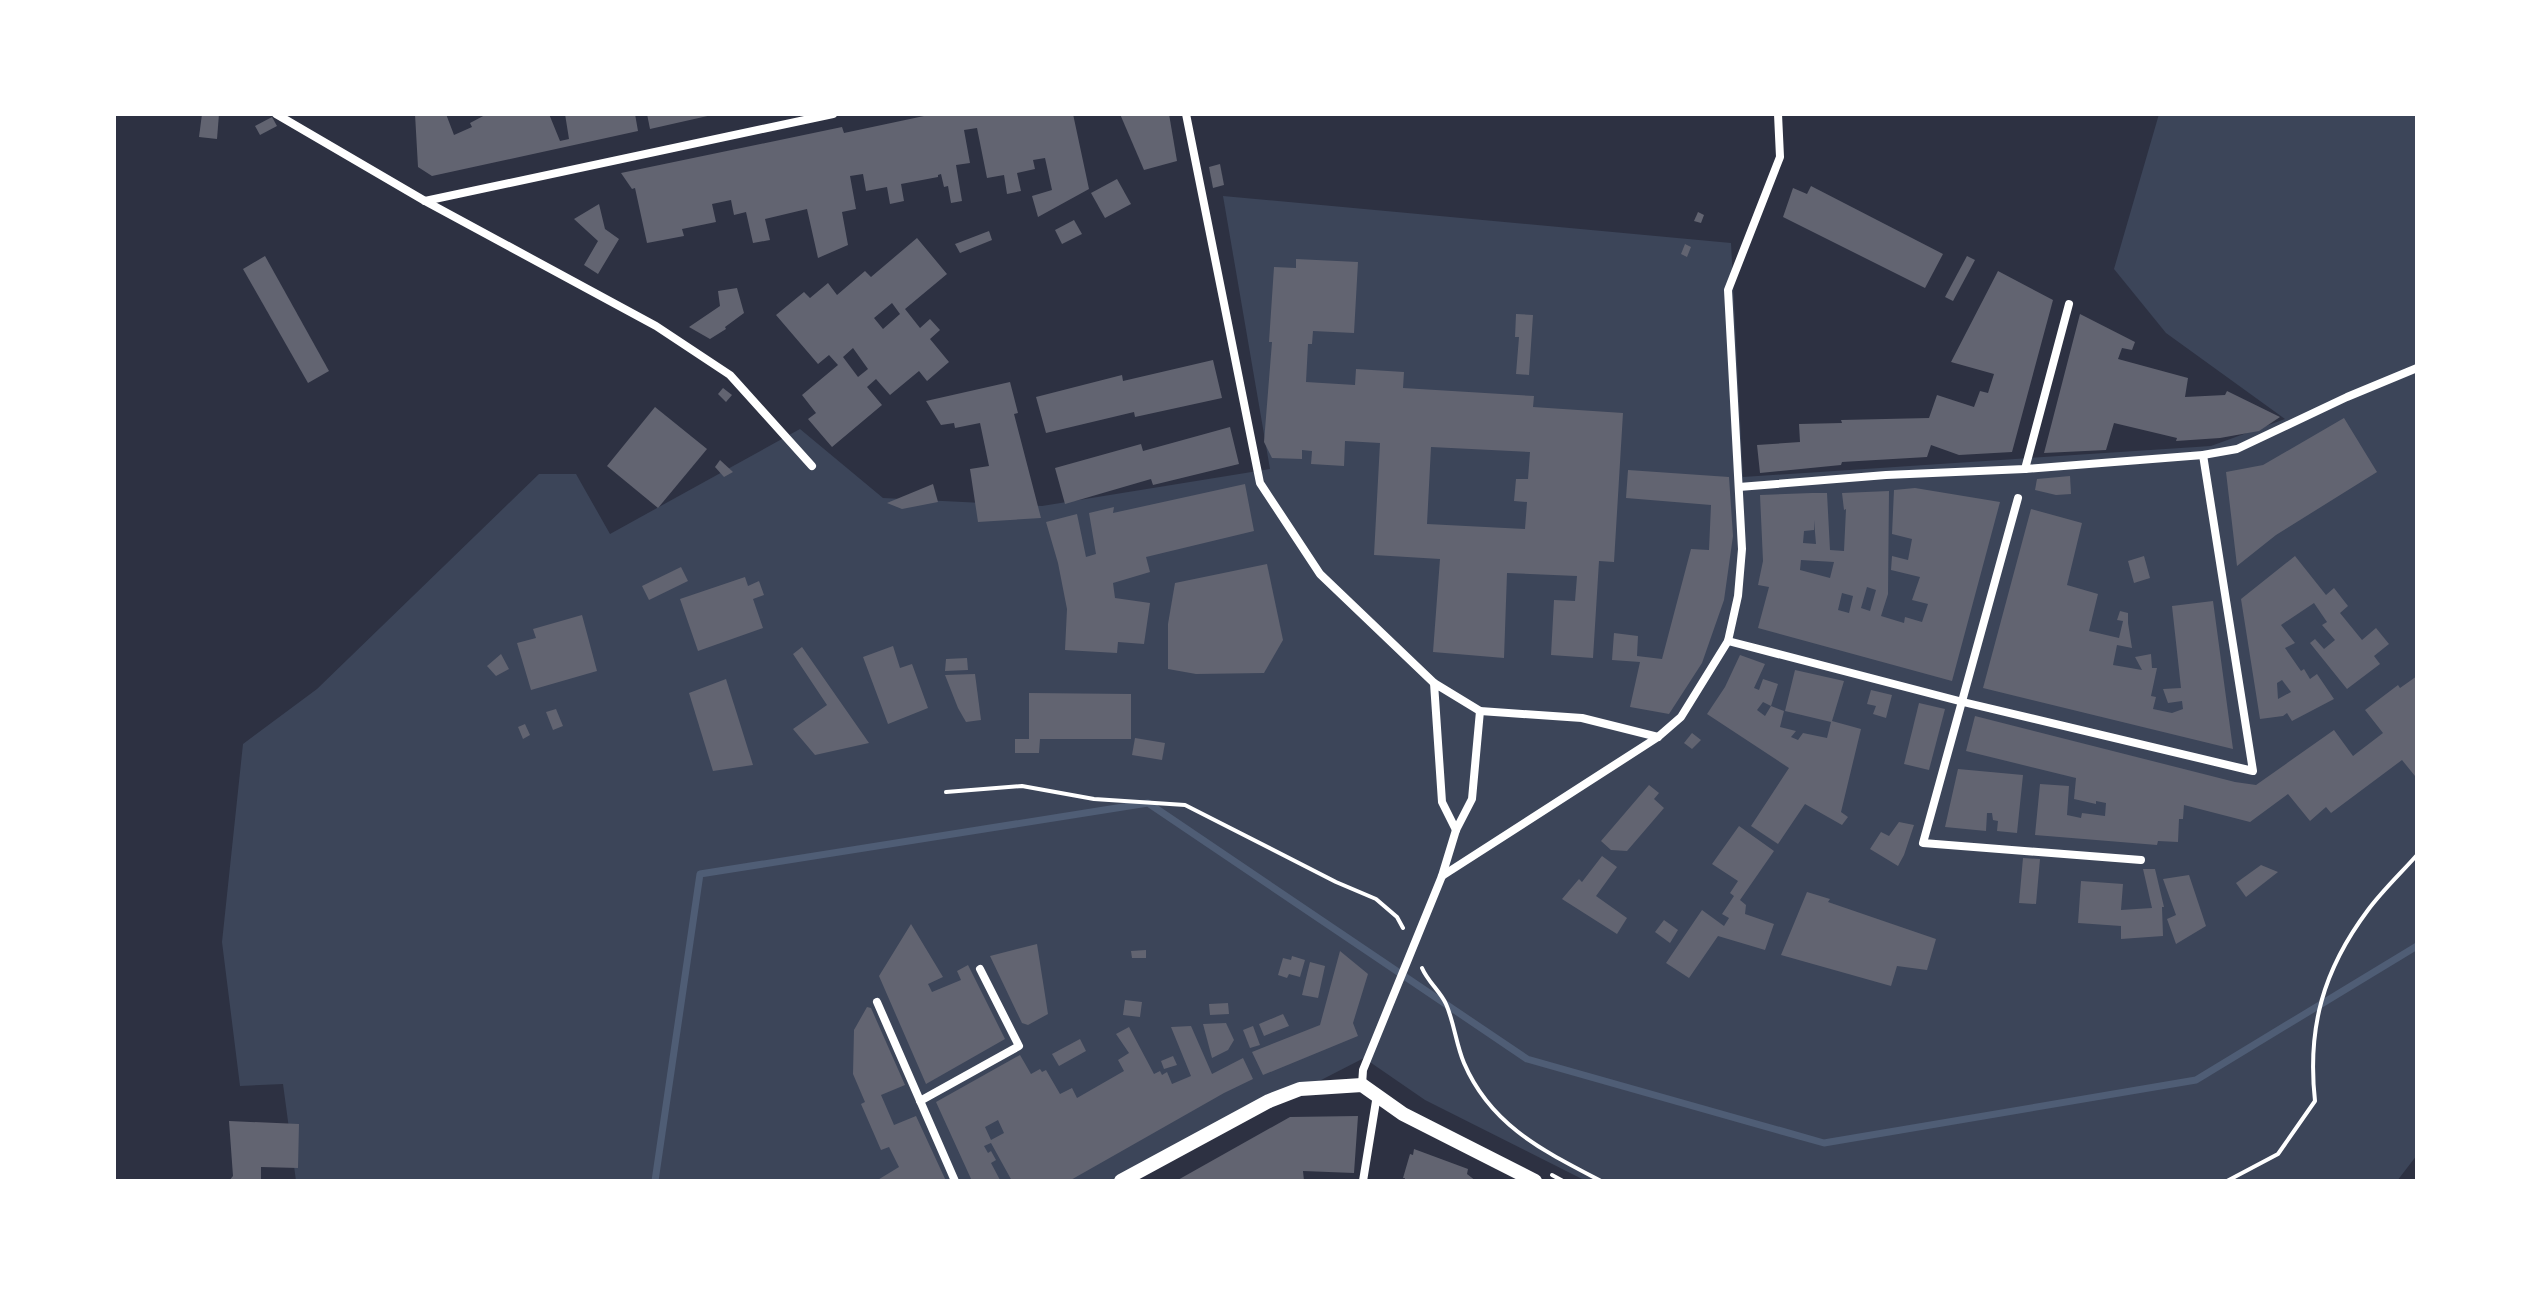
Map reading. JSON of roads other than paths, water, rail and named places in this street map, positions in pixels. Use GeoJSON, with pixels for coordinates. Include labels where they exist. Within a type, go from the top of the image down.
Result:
{"type":"FeatureCollection","features":[{"type":"Feature","properties":{"kind":"street"},"geometry":{"type":"LineString","coordinates":[[276,114],[425,201],[656,326],[730,375],[812,466]]}},
{"type":"Feature","properties":{"kind":"street"},"geometry":{"type":"LineString","coordinates":[[425,201],[833,114]]}},
{"type":"Feature","properties":{"kind":"street"},"geometry":{"type":"LineString","coordinates":[[1186,114],[1260,483],[1320,574],[1434,683],[1480,711],[1582,718],[1658,737]]}},
{"type":"Feature","properties":{"kind":"street"},"geometry":{"type":"LineString","coordinates":[[1442,876],[1658,737],[1681,717],[1728,641],[1738,596],[1742,549],[1728,290],[1780,157],[1778,114]]}},
{"type":"Feature","properties":{"kind":"street"},"geometry":{"type":"LineString","coordinates":[[2025,469],[2069,304]]}},
{"type":"Feature","properties":{"kind":"street"},"geometry":{"type":"LineString","coordinates":[[1739,487],[2203,455],[2237,449],[2417,368]]}},
{"type":"Feature","properties":{"kind":"street"},"geometry":{"type":"LineString","coordinates":[[1728,641],[1963,702],[2253,771],[2203,455]]}},
{"type":"Feature","properties":{"kind":"street"},"geometry":{"type":"LineString","coordinates":[[2018,498],[1923,843],[2141,860]]}},
{"type":"Feature","properties":{"kind":"street"},"geometry":{"type":"LineString","coordinates":[[1434,683],[1442,802],[1456,830]]}},
{"type":"Feature","properties":{"kind":"street"},"geometry":{"type":"LineString","coordinates":[[1363,1078],[1442,876],[1456,830],[1472,799],[1480,711]]}},
{"type":"Feature","properties":{"kind":"street"},"geometry":{"type":"LineString","coordinates":[[920,1101],[1019,1046],[980,969]]}},
{"type":"Feature","properties":{"kind":"street"},"geometry":{"type":"LineString","coordinates":[[877,1002],[955,1181]]}},
{"type":"Feature","properties":{"kind":"street"},"geometry":{"type":"LineString","coordinates":[[1363,1078],[1377,1094],[1403,1114],[1535,1181]]}},
{"type":"Feature","properties":{"kind":"street"},"geometry":{"type":"LineString","coordinates":[[1121,1181],[1269,1101],[1300,1089],[1363,1078]]}},
{"type":"Feature","properties":{"kind":"street"},"geometry":{"type":"LineString","coordinates":[[1363,1181],[1377,1094]]}},
{"type":"Feature","properties":{"kind":"waterway"},"geometry":{"type":"LineString","coordinates":[[655,1181],[700,874],[1148,803],[1527,1059],[1824,1143],[2196,1080],[2417,946]]}}]}
